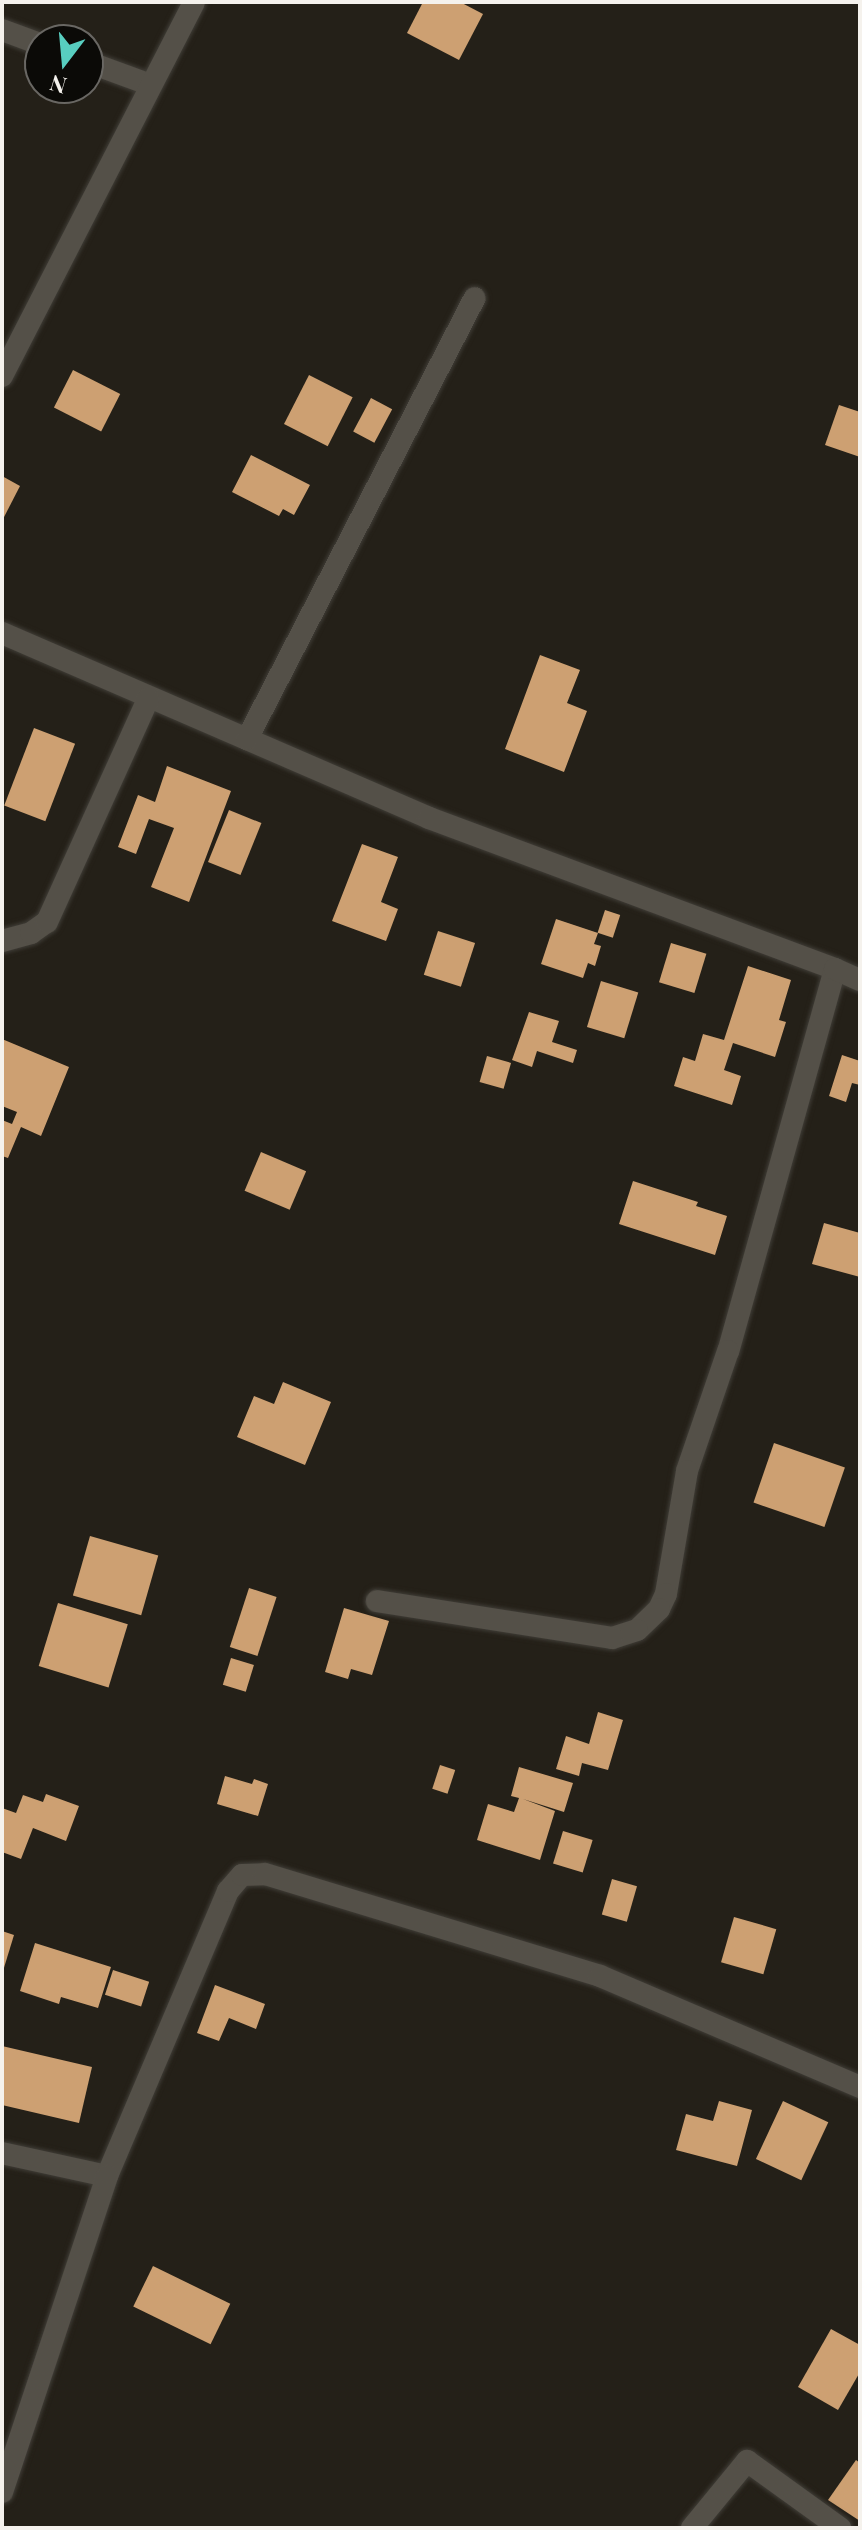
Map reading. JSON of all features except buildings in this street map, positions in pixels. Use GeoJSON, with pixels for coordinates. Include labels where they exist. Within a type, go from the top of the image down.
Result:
{"type":"FeatureCollection","features":[{"type":"Feature","properties":{"kind":"street"},"geometry":{"type":"LineString","coordinates":[[2,376],[194,2]]}},
{"type":"Feature","properties":{"kind":"street"},"geometry":{"type":"LineString","coordinates":[[2,30],[24,38]]}},
{"type":"Feature","properties":{"kind":"street"},"geometry":{"type":"LineString","coordinates":[[104,68],[151,85]]}},
{"type":"Feature","properties":{"kind":"street"},"geometry":{"type":"LineString","coordinates":[[247,739],[475,298]]}},
{"type":"Feature","properties":{"kind":"street"},"geometry":{"type":"LineString","coordinates":[[2,633],[148,699],[429,818],[860,980]]}},
{"type":"Feature","properties":{"kind":"street"},"geometry":{"type":"LineString","coordinates":[[2,941],[31,933],[47,922],[148,699]]}},
{"type":"Feature","properties":{"kind":"street"},"geometry":{"type":"LineString","coordinates":[[377,1601],[612,1638],[637,1630],[659,1609],[666,1594],[687,1471],[728,1351],[835,969]]}},
{"type":"Feature","properties":{"kind":"street"},"geometry":{"type":"LineString","coordinates":[[2,2492],[107,2176],[228,1891],[242,1875],[265,1874],[600,1976],[860,2087]]}},
{"type":"Feature","properties":{"kind":"street"},"geometry":{"type":"LineString","coordinates":[[2,2153],[107,2176]]}},
{"type":"Feature","properties":{"kind":"street"},"geometry":{"type":"LineString","coordinates":[[692,2528],[747,2461],[840,2528]]}}]}
